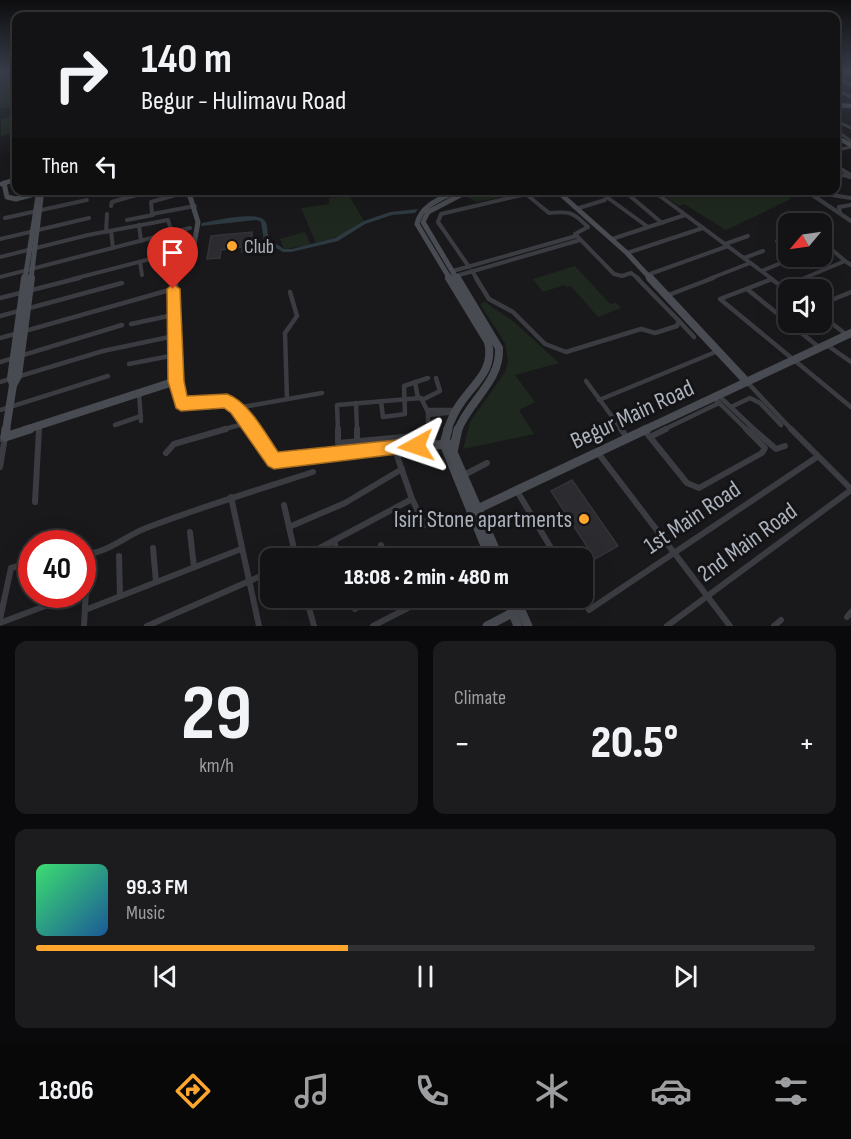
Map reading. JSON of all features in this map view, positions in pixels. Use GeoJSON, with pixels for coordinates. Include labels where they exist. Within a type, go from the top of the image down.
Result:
{"type":"FeatureCollection","features":[{"type":"Feature","properties":{"kind":"street"},"geometry":{"type":"LineString","coordinates":[[840,134],[851,144]]}},
{"type":"Feature","properties":{"kind":"street"},"geometry":{"type":"LineString","coordinates":[[0,467],[14,380],[38,195],[7,197],[2,184]]}},
{"type":"Feature","properties":{"kind":"street"},"geometry":{"type":"LineString","coordinates":[[0,196],[7,194]]}},
{"type":"Feature","properties":{"kind":"street"},"geometry":{"type":"LineString","coordinates":[[111,206],[112,202],[137,195]]}},
{"type":"Feature","properties":{"kind":"street"},"geometry":{"type":"LineString","coordinates":[[153,215],[151,202],[178,195]]}},
{"type":"Feature","properties":{"kind":"street"},"geometry":{"type":"LineString","coordinates":[[190,195],[198,222],[190,267],[173,278],[176,381],[181,404],[227,400],[237,408],[274,460],[394,447],[449,444]]}},
{"type":"Feature","properties":{"kind":"street"},"geometry":{"type":"LineString","coordinates":[[449,444],[466,411],[494,376],[500,362],[498,343],[455,274],[418,226],[418,216],[425,208],[455,195]]}},
{"type":"Feature","properties":{"kind":"street"},"geometry":{"type":"LineString","coordinates":[[522,195],[441,214],[438,222],[489,299],[513,312],[545,344],[566,352],[641,328],[655,333],[677,326],[679,321]]}},
{"type":"Feature","properties":{"kind":"street"},"geometry":{"type":"LineString","coordinates":[[455,274],[578,238],[588,227],[571,211],[549,213],[527,195]]}},
{"type":"Feature","properties":{"kind":"street"},"geometry":{"type":"LineString","coordinates":[[562,195],[627,253],[817,457],[851,490]]}},
{"type":"Feature","properties":{"kind":"street"},"geometry":{"type":"LineString","coordinates":[[604,195],[648,227]]}},
{"type":"Feature","properties":{"kind":"street"},"geometry":{"type":"LineString","coordinates":[[628,195],[662,223]]}},
{"type":"Feature","properties":{"kind":"street"},"geometry":{"type":"LineString","coordinates":[[659,195],[778,283]]}},
{"type":"Feature","properties":{"kind":"street"},"geometry":{"type":"LineString","coordinates":[[813,195],[851,221]]}},
{"type":"Feature","properties":{"kind":"street"},"geometry":{"type":"LineString","coordinates":[[832,195],[851,198]]}},
{"type":"Feature","properties":{"kind":"street"},"geometry":{"type":"LineString","coordinates":[[5,219],[87,200]]}},
{"type":"Feature","properties":{"kind":"street"},"geometry":{"type":"LineString","coordinates":[[579,208],[605,200]]}},
{"type":"Feature","properties":{"kind":"street"},"geometry":{"type":"LineString","coordinates":[[840,213],[839,207],[851,205]]}},
{"type":"Feature","properties":{"kind":"street"},"geometry":{"type":"LineString","coordinates":[[127,220],[195,206]]}},
{"type":"Feature","properties":{"kind":"street"},"geometry":{"type":"LineString","coordinates":[[107,214],[108,231],[113,248]]}},
{"type":"Feature","properties":{"kind":"street"},"geometry":{"type":"LineString","coordinates":[[612,240],[685,215]]}},
{"type":"Feature","properties":{"kind":"street"},"geometry":{"type":"LineString","coordinates":[[0,239],[89,218]]}},
{"type":"Feature","properties":{"kind":"street"},"geometry":{"type":"LineString","coordinates":[[0,257],[108,231],[168,220],[172,233]]}},
{"type":"Feature","properties":{"kind":"street"},"geometry":{"type":"LineString","coordinates":[[139,225],[141,241]]}},
{"type":"Feature","properties":{"kind":"street"},"geometry":{"type":"LineString","coordinates":[[0,277],[190,228]]}},
{"type":"Feature","properties":{"kind":"street"},"geometry":{"type":"LineString","coordinates":[[627,253],[703,228]]}},
{"type":"Feature","properties":{"kind":"street"},"geometry":{"type":"LineString","coordinates":[[647,275],[748,236]]}},
{"type":"Feature","properties":{"kind":"street"},"geometry":{"type":"LineString","coordinates":[[578,238],[614,274],[635,275],[694,337]]}},
{"type":"Feature","properties":{"kind":"street"},"geometry":{"type":"LineString","coordinates":[[0,298],[193,248]]}},
{"type":"Feature","properties":{"kind":"street"},"geometry":{"type":"LineString","coordinates":[[832,250],[851,265]]}},
{"type":"Feature","properties":{"kind":"street"},"geometry":{"type":"LineString","coordinates":[[437,251],[489,345],[490,361],[485,373],[457,411],[449,444],[475,511],[494,548]]}},
{"type":"Feature","properties":{"kind":"street"},"geometry":{"type":"LineString","coordinates":[[744,258],[763,252]]}},
{"type":"Feature","properties":{"kind":"street"},"geometry":{"type":"LineString","coordinates":[[140,261],[141,275]]}},
{"type":"Feature","properties":{"kind":"street"},"geometry":{"type":"LineString","coordinates":[[802,279],[845,261]]}},
{"type":"Feature","properties":{"kind":"street"},"geometry":{"type":"LineString","coordinates":[[666,296],[750,263]]}},
{"type":"Feature","properties":{"kind":"street"},"geometry":{"type":"LineString","coordinates":[[762,272],[778,264]]}},
{"type":"Feature","properties":{"kind":"street"},"geometry":{"type":"LineString","coordinates":[[772,279],[720,299],[851,407]]}},
{"type":"Feature","properties":{"kind":"street"},"geometry":{"type":"LineString","coordinates":[[0,316],[122,282]]}},
{"type":"Feature","properties":{"kind":"street"},"geometry":{"type":"LineString","coordinates":[[0,339],[173,289]]}},
{"type":"Feature","properties":{"kind":"street"},"geometry":{"type":"LineString","coordinates":[[747,289],[823,346],[851,362]]}},
{"type":"Feature","properties":{"kind":"street"},"geometry":{"type":"LineString","coordinates":[[287,399],[285,333],[297,318],[290,292]]}},
{"type":"Feature","properties":{"kind":"street"},"geometry":{"type":"LineString","coordinates":[[832,300],[851,292]]}},
{"type":"Feature","properties":{"kind":"street"},"geometry":{"type":"LineString","coordinates":[[131,324],[173,315]]}},
{"type":"Feature","properties":{"kind":"street"},"geometry":{"type":"LineString","coordinates":[[832,323],[849,334]]}},
{"type":"Feature","properties":{"kind":"street"},"geometry":{"type":"LineString","coordinates":[[0,362],[122,325]]}},
{"type":"Feature","properties":{"kind":"street","name":"Begur Main Road"},"geometry":{"type":"LineString","coordinates":[[475,511],[628,439],[647,434],[747,382],[849,334]]}},
{"type":"Feature","properties":{"kind":"street"},"geometry":{"type":"LineString","coordinates":[[0,382],[14,380],[103,351],[174,336]]}},
{"type":"Feature","properties":{"kind":"street"},"geometry":{"type":"LineString","coordinates":[[599,400],[718,351]]}},
{"type":"Feature","properties":{"kind":"street"},"geometry":{"type":"LineString","coordinates":[[129,364],[175,355]]}},
{"type":"Feature","properties":{"kind":"street"},"geometry":{"type":"LineString","coordinates":[[485,373],[494,376]]}},
{"type":"Feature","properties":{"kind":"street"},"geometry":{"type":"LineString","coordinates":[[0,410],[108,376]]}},
{"type":"Feature","properties":{"kind":"street"},"geometry":{"type":"LineString","coordinates":[[381,401],[383,417],[405,414],[404,386],[428,378]]}},
{"type":"Feature","properties":{"kind":"street"},"geometry":{"type":"LineString","coordinates":[[415,382],[421,398],[428,412],[429,429],[425,435],[338,443],[337,405],[421,398],[440,390],[436,378]]}},
{"type":"Feature","properties":{"kind":"street"},"geometry":{"type":"LineString","coordinates":[[3,438],[176,381]]}},
{"type":"Feature","properties":{"kind":"street"},"geometry":{"type":"LineString","coordinates":[[586,381],[628,439]]}},
{"type":"Feature","properties":{"kind":"street"},"geometry":{"type":"LineString","coordinates":[[115,425],[141,419],[139,393]]}},
{"type":"Feature","properties":{"kind":"street"},"geometry":{"type":"LineString","coordinates":[[237,408],[322,393]]}},
{"type":"Feature","properties":{"kind":"street"},"geometry":{"type":"LineString","coordinates":[[731,407],[750,398],[760,403],[781,425]]}},
{"type":"Feature","properties":{"kind":"street"},"geometry":{"type":"LineString","coordinates":[[717,399],[731,407],[772,447],[776,449],[785,446]]}},
{"type":"Feature","properties":{"kind":"street"},"geometry":{"type":"LineString","coordinates":[[647,434],[687,483],[699,488],[762,453],[765,448],[717,399]]}},
{"type":"Feature","properties":{"kind":"street"},"geometry":{"type":"LineString","coordinates":[[356,403],[357,441]]}},
{"type":"Feature","properties":{"kind":"street"},"geometry":{"type":"LineString","coordinates":[[428,412],[457,411]]}},
{"type":"Feature","properties":{"kind":"street"},"geometry":{"type":"LineString","coordinates":[[166,453],[174,444],[247,423]]}},
{"type":"Feature","properties":{"kind":"street"},"geometry":{"type":"LineString","coordinates":[[35,502],[39,427]]}},
{"type":"Feature","properties":{"kind":"street"},"geometry":{"type":"LineString","coordinates":[[449,444],[464,475],[487,548]]}},
{"type":"Feature","properties":{"kind":"street"},"geometry":{"type":"LineString","coordinates":[[394,447],[412,499],[425,525]]}},
{"type":"Feature","properties":{"kind":"street"},"geometry":{"type":"LineString","coordinates":[[598,453],[730,626]]}},
{"type":"Feature","properties":{"kind":"street","name":"1st Main Road"},"geometry":{"type":"LineString","coordinates":[[593,607],[817,457]]}},
{"type":"Feature","properties":{"kind":"street"},"geometry":{"type":"LineString","coordinates":[[464,475],[487,463]]}},
{"type":"Feature","properties":{"kind":"street"},"geometry":{"type":"LineString","coordinates":[[289,527],[345,503],[402,470]]}},
{"type":"Feature","properties":{"kind":"street"},"geometry":{"type":"LineString","coordinates":[[96,552],[133,533],[231,497],[313,472]]}},
{"type":"Feature","properties":{"kind":"street","name":"2nd Main Road"},"geometry":{"type":"LineString","coordinates":[[667,626],[851,490]]}},
{"type":"Feature","properties":{"kind":"street"},"geometry":{"type":"LineString","coordinates":[[517,491],[551,548]]}},
{"type":"Feature","properties":{"kind":"street"},"geometry":{"type":"LineString","coordinates":[[231,497],[257,625]]}},
{"type":"Feature","properties":{"kind":"street"},"geometry":{"type":"LineString","coordinates":[[319,548],[412,499]]}},
{"type":"Feature","properties":{"kind":"street"},"geometry":{"type":"LineString","coordinates":[[284,505],[295,548]]}},
{"type":"Feature","properties":{"kind":"street"},"geometry":{"type":"LineString","coordinates":[[190,532],[194,567]]}},
{"type":"Feature","properties":{"kind":"street"},"geometry":{"type":"LineString","coordinates":[[334,541],[336,548]]}},
{"type":"Feature","properties":{"kind":"street"},"geometry":{"type":"LineString","coordinates":[[381,544],[382,548]]}},
{"type":"Feature","properties":{"kind":"street"},"geometry":{"type":"LineString","coordinates":[[153,548],[156,582]]}},
{"type":"Feature","properties":{"kind":"street"},"geometry":{"type":"LineString","coordinates":[[84,626],[85,610],[242,549]]}},
{"type":"Feature","properties":{"kind":"street"},"geometry":{"type":"LineString","coordinates":[[119,556],[120,596]]}},
{"type":"Feature","properties":{"kind":"street"},"geometry":{"type":"LineString","coordinates":[[0,621],[11,568],[18,564]]}},
{"type":"Feature","properties":{"kind":"street"},"geometry":{"type":"LineString","coordinates":[[147,626],[260,576]]}},
{"type":"Feature","properties":{"kind":"street"},"geometry":{"type":"LineString","coordinates":[[0,621],[37,608]]}},
{"type":"Feature","properties":{"kind":"street"},"geometry":{"type":"LineString","coordinates":[[309,608],[314,626]]}},
{"type":"Feature","properties":{"kind":"street"},"geometry":{"type":"LineString","coordinates":[[514,608],[528,626]]}},
{"type":"Feature","properties":{"kind":"street"},"geometry":{"type":"LineString","coordinates":[[516,608],[518,626]]}},
{"type":"Feature","properties":{"kind":"street"},"geometry":{"type":"LineString","coordinates":[[373,626],[406,609]]}},
{"type":"Feature","properties":{"kind":"street"},"geometry":{"type":"LineString","coordinates":[[487,626],[516,611]]}},
{"type":"Feature","properties":{"kind":"street"},"geometry":{"type":"LineString","coordinates":[[774,626],[781,620]]}},
{"type":"Feature","properties":{"kind":"shaded area"},"geometry":{"type":"Polygon","coordinates":[[[0,100],[12,100],[12,107],[0,108],[0,100]]]}},
{"type":"Feature","properties":{"kind":"shaded area"},"geometry":{"type":"Polygon","coordinates":[[[12,107],[12,132],[1,137],[1,119],[10,117],[12,107]]]}},
{"type":"Feature","properties":{"kind":"shaded area"},"geometry":{"type":"Polygon","coordinates":[[[470,195],[510,195],[477,202],[467,197],[470,195]]]}},
{"type":"Feature","properties":{"kind":"shaded area"},"geometry":{"type":"Polygon","coordinates":[[[663,195],[784,195],[791,199],[726,230],[684,204],[679,206],[663,195]]]}},
{"type":"Feature","properties":{"kind":"shaded area"},"geometry":{"type":"Polygon","coordinates":[[[349,196],[364,221],[345,234],[316,243],[301,208],[329,204],[329,198],[349,196]]]}},
{"type":"Feature","properties":{"kind":"shaded area"},"geometry":{"type":"Polygon","coordinates":[[[418,209],[415,213],[392,215],[365,224],[338,241],[291,252],[283,252],[264,241],[261,222],[257,220],[201,226],[202,223],[254,216],[265,221],[270,240],[284,249],[292,249],[335,238],[364,221],[390,212],[418,209]]]}},
{"type":"Feature","properties":{"kind":"shaded area"},"geometry":{"type":"Polygon","coordinates":[[[305,232],[311,245],[284,249],[280,239],[305,232]]]}},
{"type":"Feature","properties":{"kind":"shaded area"},"geometry":{"type":"Polygon","coordinates":[[[575,266],[610,304],[616,303],[621,308],[598,317],[571,286],[564,285],[543,292],[533,279],[575,266]]]}},
{"type":"Feature","properties":{"kind":"shaded area"},"geometry":{"type":"Polygon","coordinates":[[[485,302],[514,322],[559,363],[515,375],[535,402],[519,410],[534,434],[463,449],[470,422],[505,372],[508,362],[505,343],[480,304],[485,302]]]}},
{"type":"Feature","properties":{"kind":"building","name":"Club"},"geometry":{"type":"Polygon","coordinates":[[[252,232],[252,251],[242,252],[242,247],[221,250],[220,258],[207,259],[211,236],[252,232]]]}},
{"type":"Feature","properties":{"kind":"building","name":"Isiri Stone apartments"},"geometry":{"type":"Polygon","coordinates":[[[572,480],[618,546],[595,559],[593,548],[588,548],[551,491],[572,480]]]}},
{"type":"Feature","properties":{"kind":"place","name":"Club"},"geometry":{"type":"Point","coordinates":[232,246]}},
{"type":"Feature","properties":{"kind":"place","name":"Isiri Stone apartments"},"geometry":{"type":"Point","coordinates":[584,519]}},
{"type":"Feature","properties":{"kind":"route"},"geometry":{"type":"LineString","coordinates":[[173,289],[176,381],[181,404],[227,400],[237,408],[274,460],[416,446]]}}]}
